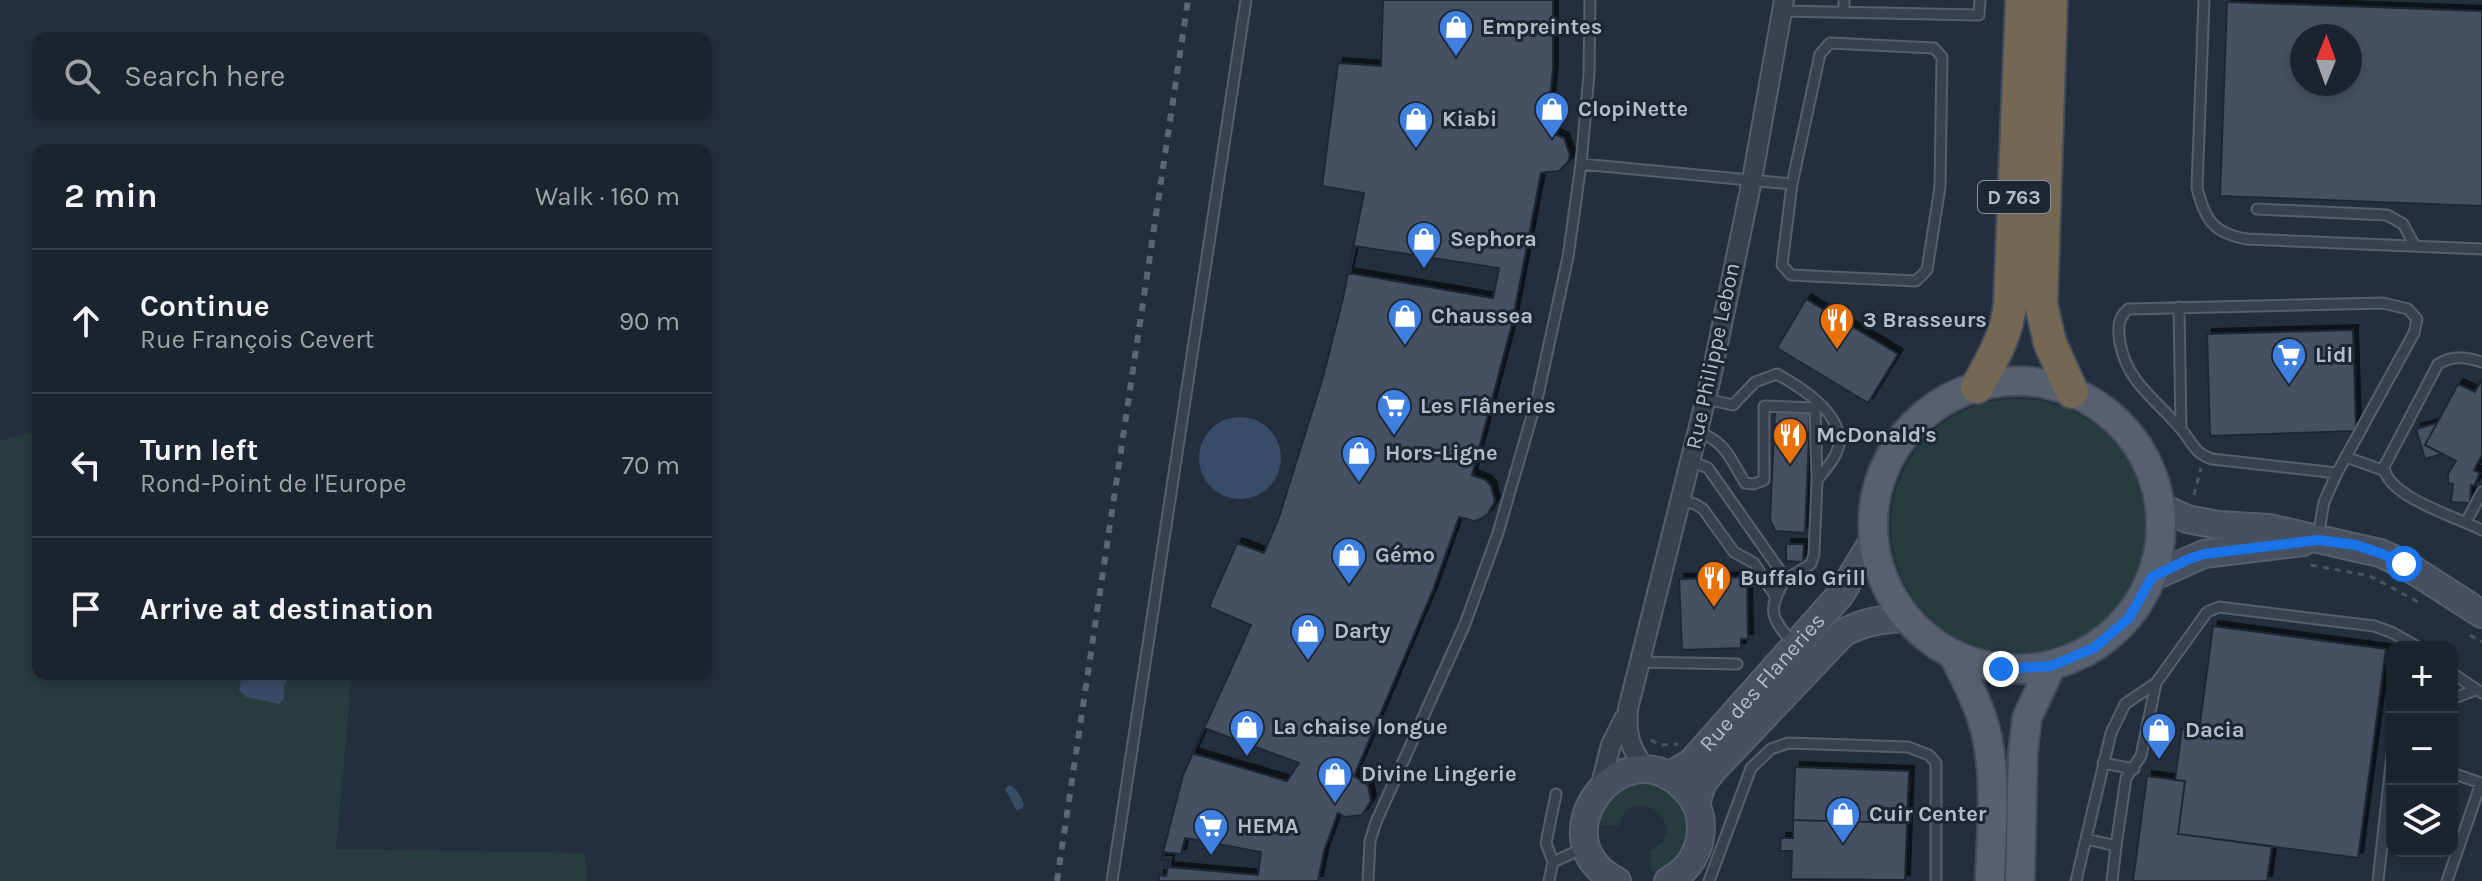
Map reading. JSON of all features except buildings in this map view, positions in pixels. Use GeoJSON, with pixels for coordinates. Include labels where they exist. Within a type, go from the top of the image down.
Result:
{"type":"FeatureCollection","features":[{"type":"Feature","properties":{"kind":"highway","name":"D 763"},"geometry":{"type":"LineString","coordinates":[[1977,387],[2000,346],[2010,305],[2022,0]]}},
{"type":"Feature","properties":{"kind":"highway","name":"D 763"},"geometry":{"type":"LineString","coordinates":[[2051,0],[2041,304],[2050,343],[2072,392]]}},
{"type":"Feature","properties":{"kind":"main road"},"geometry":{"type":"LineString","coordinates":[[2025,381],[2072,392],[2105,411],[2132,437],[2151,470],[2161,507],[2161,543],[2152,577],[2129,618],[2094,648],[2051,666],[2001,669],[1954,656],[1928,639],[1905,618],[1883,581],[1873,541],[1874,501],[1886,462],[1909,429],[1940,403],[1977,387],[2025,381]]}},
{"type":"Feature","properties":{"kind":"main road"},"geometry":{"type":"LineString","coordinates":[[1954,656],[1979,709],[1988,739],[1993,779],[1990,881]]}},
{"type":"Feature","properties":{"kind":"main road"},"geometry":{"type":"LineString","coordinates":[[2020,881],[2026,728],[2031,709],[2051,666]]}},
{"type":"Feature","properties":{"kind":"street","name":"Rue Philippe Lebon"},"geometry":{"type":"LineString","coordinates":[[1658,773],[1632,752],[1626,733],[1628,709],[1705,399],[1752,180],[1783,5]]}},
{"type":"Feature","properties":{"kind":"street"},"geometry":{"type":"LineString","coordinates":[[2161,507],[2187,519],[2218,525],[2269,528],[2356,545],[2380,553],[2404,564],[2476,624]]}},
{"type":"Feature","properties":{"kind":"street"},"geometry":{"type":"LineString","coordinates":[[2152,577],[2204,554],[2318,540]]}},
{"type":"Feature","properties":{"kind":"street","name":"Rue des Flaneries"},"geometry":{"type":"LineString","coordinates":[[1600,788],[1614,777],[1630,771],[1658,773],[1691,763],[1840,595],[1873,541]]}},
{"type":"Feature","properties":{"kind":"street","name":"Rue des Flaneries"},"geometry":{"type":"LineString","coordinates":[[1696,804],[1702,784],[1713,770],[1843,633],[1859,624],[1878,619],[1905,618]]}},
{"type":"Feature","properties":{"kind":"street","name":"Rue Philippe Lebon"},"geometry":{"type":"LineString","coordinates":[[1600,788],[1611,745],[1628,709]]}},
{"type":"Feature","properties":{"kind":"street"},"geometry":{"type":"LineString","coordinates":[[1658,773],[1689,793],[1712,843],[1696,853],[1688,866],[1668,881]]}},
{"type":"Feature","properties":{"kind":"street"},"geometry":{"type":"LineString","coordinates":[[1600,788],[1587,810],[1584,835],[1587,847],[1604,875]]}},
{"type":"Feature","properties":{"kind":"lane"},"geometry":{"type":"LineString","coordinates":[[1112,881],[1246,0]]}},
{"type":"Feature","properties":{"kind":"lane"},"geometry":{"type":"LineString","coordinates":[[1368,881],[1370,841],[1376,822],[1465,624],[1509,498],[1538,395],[1558,304],[1581,164],[1589,74],[1590,0]]}},
{"type":"Feature","properties":{"kind":"lane"},"geometry":{"type":"LineString","coordinates":[[1844,0],[1844,12]]}},
{"type":"Feature","properties":{"kind":"lane"},"geometry":{"type":"LineString","coordinates":[[1783,5],[1844,12],[1979,15],[1980,0]]}},
{"type":"Feature","properties":{"kind":"lane"},"geometry":{"type":"LineString","coordinates":[[2204,0],[2197,188],[2204,213],[2216,228],[2234,237],[2247,239],[2482,249]]}},
{"type":"Feature","properties":{"kind":"lane"},"geometry":{"type":"LineString","coordinates":[[1830,43],[1934,48],[1942,57],[1940,187],[1927,270],[1916,281],[1791,275],[1782,265],[1792,184],[1820,54],[1830,43]]}},
{"type":"Feature","properties":{"kind":"lane"},"geometry":{"type":"LineString","coordinates":[[1581,164],[1792,184]]}},
{"type":"Feature","properties":{"kind":"lane"},"geometry":{"type":"LineString","coordinates":[[2257,209],[2387,215],[2403,224],[2415,246]]}},
{"type":"Feature","properties":{"kind":"lane"},"geometry":{"type":"LineString","coordinates":[[2318,540],[2324,502],[2414,333],[2417,319],[2408,309],[2383,303],[2128,309],[2117,326],[2123,359],[2133,379],[2181,429],[2199,455],[2337,473]]}},
{"type":"Feature","properties":{"kind":"lane"},"geometry":{"type":"LineString","coordinates":[[2179,307],[2181,429]]}},
{"type":"Feature","properties":{"kind":"lane"},"geometry":{"type":"LineString","coordinates":[[2482,362],[2449,357],[2438,364],[2385,465],[2385,477],[2396,488],[2455,520],[2482,530]]}},
{"type":"Feature","properties":{"kind":"lane"},"geometry":{"type":"LineString","coordinates":[[2470,358],[2482,370]]}},
{"type":"Feature","properties":{"kind":"lane"},"geometry":{"type":"LineString","coordinates":[[1705,399],[1733,405],[1755,382],[1777,374],[1811,394],[1833,421],[1839,442],[1831,462],[1817,480]]}},
{"type":"Feature","properties":{"kind":"lane"},"geometry":{"type":"LineString","coordinates":[[1697,432],[1720,442],[1745,483],[1754,484],[1764,480],[1764,406],[1815,408],[1817,480],[1814,554],[1811,564],[1786,579],[1775,596],[1772,609],[1777,625],[1794,644]]}},
{"type":"Feature","properties":{"kind":"lane"},"geometry":{"type":"LineString","coordinates":[[2346,457],[2385,471]]}},
{"type":"Feature","properties":{"kind":"lane"},"geometry":{"type":"LineString","coordinates":[[1691,461],[1708,468],[1786,579]]}},
{"type":"Feature","properties":{"kind":"lane"},"geometry":{"type":"LineString","coordinates":[[2466,522],[2482,492]]}},
{"type":"Feature","properties":{"kind":"lane"},"geometry":{"type":"LineString","coordinates":[[1681,501],[1703,509],[1734,552],[1754,563],[1775,596]]}},
{"type":"Feature","properties":{"kind":"lane"},"geometry":{"type":"LineString","coordinates":[[2076,881],[2111,733],[2125,704],[2156,683],[2207,612],[2219,607],[2374,626],[2407,641]]}},
{"type":"Feature","properties":{"kind":"lane"},"geometry":{"type":"LineString","coordinates":[[1640,662],[1737,664]]}},
{"type":"Feature","properties":{"kind":"lane"},"geometry":{"type":"LineString","coordinates":[[2458,677],[2478,692]]}},
{"type":"Feature","properties":{"kind":"lane"},"geometry":{"type":"LineString","coordinates":[[2112,881],[2126,778],[2141,756],[2156,683]]}},
{"type":"Feature","properties":{"kind":"lane"},"geometry":{"type":"LineString","coordinates":[[2458,697],[2478,692]]}},
{"type":"Feature","properties":{"kind":"lane"},"geometry":{"type":"LineString","coordinates":[[1709,881],[1712,843],[1751,768],[1771,749],[1788,743],[1908,747],[1929,755],[1936,763],[1936,881]]}},
{"type":"Feature","properties":{"kind":"lane"},"geometry":{"type":"LineString","coordinates":[[2103,763],[2134,769]]}},
{"type":"Feature","properties":{"kind":"lane"},"geometry":{"type":"LineString","coordinates":[[2447,881],[2481,783],[2458,775]]}},
{"type":"Feature","properties":{"kind":"lane"},"geometry":{"type":"LineString","coordinates":[[1980,881],[1993,779]]}},
{"type":"Feature","properties":{"kind":"lane"},"geometry":{"type":"LineString","coordinates":[[2378,881],[2389,785]]}},
{"type":"Feature","properties":{"kind":"lane"},"geometry":{"type":"LineString","coordinates":[[1549,881],[1553,862],[1546,843],[1556,794]]}},
{"type":"Feature","properties":{"kind":"lane"},"geometry":{"type":"LineString","coordinates":[[2087,839],[2116,846]]}},
{"type":"Feature","properties":{"kind":"lane"},"geometry":{"type":"LineString","coordinates":[[1553,862],[1587,847]]}},
{"type":"Feature","properties":{"kind":"path"},"geometry":{"type":"LineString","coordinates":[[2187,519],[2204,457]]}},
{"type":"Feature","properties":{"kind":"path"},"geometry":{"type":"LineString","coordinates":[[2306,564],[2370,576],[2423,605]]}},
{"type":"Feature","properties":{"kind":"path"},"geometry":{"type":"LineString","coordinates":[[2476,624],[2482,642]]}},
{"type":"Feature","properties":{"kind":"path"},"geometry":{"type":"LineString","coordinates":[[1649,739],[1660,745],[1684,744],[1698,755]]}},
{"type":"Feature","properties":{"kind":"green space"},"geometry":{"type":"Polygon","coordinates":[[[2018,399],[2067,409],[2089,420],[2108,436],[2124,455],[2135,477],[2145,526],[2135,575],[2124,597],[2108,616],[2089,632],[2067,643],[2018,653],[1969,643],[1947,632],[1928,616],[1912,597],[1901,575],[1891,526],[1901,477],[1912,455],[1928,436],[1947,420],[1969,409],[2018,399]]]}},
{"type":"Feature","properties":{"kind":"green space"},"geometry":{"type":"Polygon","coordinates":[[[32,433],[32,680],[351,680],[336,849],[585,853],[587,881],[0,881],[0,441],[32,433]]]}},
{"type":"Feature","properties":{"kind":"green space"},"geometry":{"type":"Polygon","coordinates":[[[1645,784],[1675,799],[1687,825],[1679,853],[1668,864],[1651,872],[1649,851],[1662,842],[1667,831],[1664,820],[1656,812],[1646,806],[1635,806],[1625,812],[1619,826],[1599,825],[1604,808],[1614,796],[1627,788],[1645,784]]]}},
{"type":"Feature","properties":{"kind":"water"},"geometry":{"type":"Polygon","coordinates":[[[1240,417],[1256,420],[1269,429],[1278,442],[1281,458],[1278,474],[1269,487],[1256,496],[1240,499],[1224,496],[1211,487],[1202,474],[1199,458],[1202,442],[1211,429],[1224,420],[1240,417]]]}},
{"type":"Feature","properties":{"kind":"water"},"geometry":{"type":"Polygon","coordinates":[[[241,680],[288,680],[284,699],[279,704],[246,697],[239,690],[241,680]]]}},
{"type":"Feature","properties":{"kind":"water"},"geometry":{"type":"Polygon","coordinates":[[[1009,785],[1020,796],[1024,805],[1022,809],[1016,810],[1005,789],[1009,785]]]}},
{"type":"Feature","properties":{"kind":"railway"},"geometry":{"type":"LineString","coordinates":[[1057,881],[1188,0]]}},
{"type":"Feature","properties":{"kind":"place","name":"Empreintes"},"geometry":{"type":"Point","coordinates":[1456,58]}},
{"type":"Feature","properties":{"kind":"place","name":"ClopiNette"},"geometry":{"type":"Point","coordinates":[1552,140]}},
{"type":"Feature","properties":{"kind":"place","name":"Kiabi"},"geometry":{"type":"Point","coordinates":[1416,150]}},
{"type":"Feature","properties":{"kind":"place","name":"Sephora"},"geometry":{"type":"Point","coordinates":[1424,270]}},
{"type":"Feature","properties":{"kind":"place","name":"Chaussea"},"geometry":{"type":"Point","coordinates":[1405,347]}},
{"type":"Feature","properties":{"kind":"place","name":"3 Brasseurs"},"geometry":{"type":"Point","coordinates":[1837,351]}},
{"type":"Feature","properties":{"kind":"place","name":"Lidl"},"geometry":{"type":"Point","coordinates":[2289,386]}},
{"type":"Feature","properties":{"kind":"place","name":"Les Flâneries"},"geometry":{"type":"Point","coordinates":[1394,437]}},
{"type":"Feature","properties":{"kind":"place","name":"McDonald's"},"geometry":{"type":"Point","coordinates":[1790,466]}},
{"type":"Feature","properties":{"kind":"place","name":"Hors-Ligne"},"geometry":{"type":"Point","coordinates":[1359,484]}},
{"type":"Feature","properties":{"kind":"place","name":"Gémo"},"geometry":{"type":"Point","coordinates":[1349,586]}},
{"type":"Feature","properties":{"kind":"place","name":"Buffalo Grill"},"geometry":{"type":"Point","coordinates":[1714,609]}},
{"type":"Feature","properties":{"kind":"place","name":"Darty"},"geometry":{"type":"Point","coordinates":[1308,662]}},
{"type":"Feature","properties":{"kind":"place","name":"La chaise longue"},"geometry":{"type":"Point","coordinates":[1247,758]}},
{"type":"Feature","properties":{"kind":"place","name":"Dacia"},"geometry":{"type":"Point","coordinates":[2159,761]}},
{"type":"Feature","properties":{"kind":"place","name":"Divine Lingerie"},"geometry":{"type":"Point","coordinates":[1335,805]}},
{"type":"Feature","properties":{"kind":"place","name":"Cuir Center"},"geometry":{"type":"Point","coordinates":[1843,845]}},
{"type":"Feature","properties":{"kind":"place","name":"HEMA"},"geometry":{"type":"Point","coordinates":[1211,857]}},
{"type":"Feature","properties":{"kind":"route"},"geometry":{"type":"LineString","coordinates":[[2001,669],[2051,666],[2094,648],[2129,618],[2152,577],[2204,554],[2318,540],[2356,545],[2404,564]]}}]}
